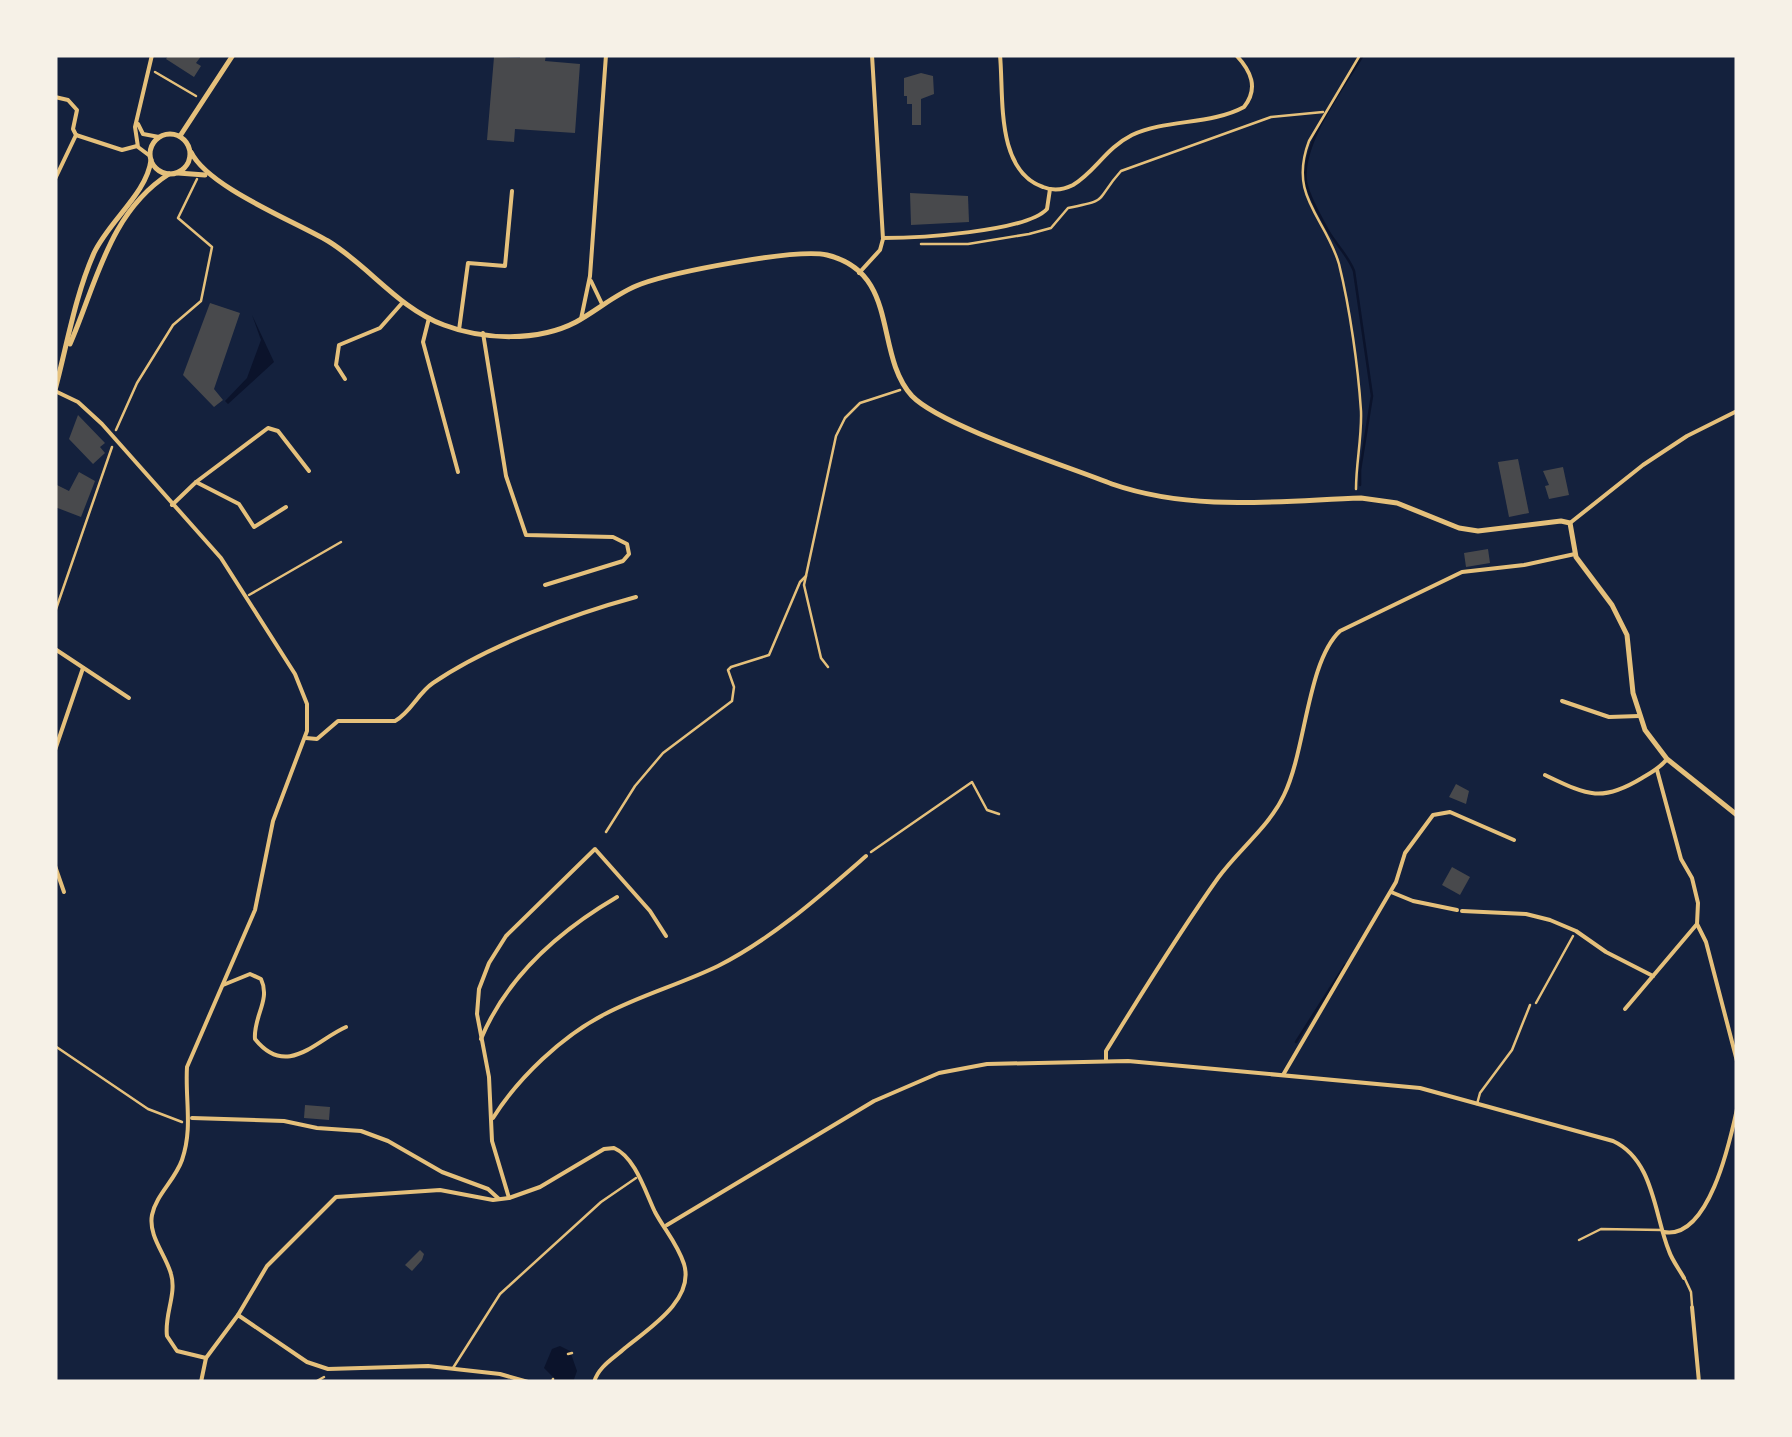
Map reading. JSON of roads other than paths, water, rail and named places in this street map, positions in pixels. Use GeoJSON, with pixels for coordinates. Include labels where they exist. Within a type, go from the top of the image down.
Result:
{"type":"FeatureCollection","features":[{"type":"Feature","properties":{"kind":"street"},"geometry":{"type":"LineString","coordinates":[[152,55],[137,120],[137,144],[158,170],[212,177]]}},
{"type":"Feature","properties":{"kind":"street"},"geometry":{"type":"LineString","coordinates":[[180,136],[233,55]]}},
{"type":"Feature","properties":{"kind":"street"},"geometry":{"type":"LineString","coordinates":[[581,319],[590,272],[606,55]]}},
{"type":"Feature","properties":{"kind":"street"},"geometry":{"type":"LineString","coordinates":[[859,273],[880,250],[882,238],[872,55]]}},
{"type":"Feature","properties":{"kind":"street"},"geometry":{"type":"LineString","coordinates":[[1000,55],[1006,128],[1014,162],[1029,180],[1050,189],[1078,182],[1110,149],[1140,132],[1244,107],[1251,95],[1252,78],[1236,55]]}},
{"type":"Feature","properties":{"kind":"street"},"geometry":{"type":"LineString","coordinates":[[55,97],[68,100],[77,110],[72,129],[76,134],[122,150],[147,136]]}},
{"type":"Feature","properties":{"kind":"street"},"geometry":{"type":"LineString","coordinates":[[137,120],[147,136],[180,136],[202,170],[212,177],[345,252],[404,302],[459,330],[540,334],[581,319],[642,284],[790,254],[822,254],[847,263],[859,273],[881,306],[896,366],[906,388],[924,406],[1112,484],[1159,498],[1206,503],[1361,498],[1387,501],[1478,531],[1570,523]]}},
{"type":"Feature","properties":{"kind":"street"},"geometry":{"type":"LineString","coordinates":[[55,179],[76,134]]}},
{"type":"Feature","properties":{"kind":"street"},"geometry":{"type":"LineString","coordinates":[[159,136],[152,145],[146,182],[115,218],[93,257],[55,391],[86,408],[221,558],[302,686],[309,714],[305,738],[274,821],[255,910],[187,1068],[185,1086],[190,1118],[181,1163],[151,1219],[172,1277],[167,1336],[177,1350],[206,1358]]}},
{"type":"Feature","properties":{"kind":"street"},"geometry":{"type":"LineString","coordinates":[[178,173],[189,163],[191,152]]}},
{"type":"Feature","properties":{"kind":"street"},"geometry":{"type":"LineString","coordinates":[[64,356],[109,244],[153,186],[169,174]]}},
{"type":"Feature","properties":{"kind":"street"},"geometry":{"type":"LineString","coordinates":[[882,238],[967,233],[1034,220],[1047,209],[1050,189]]}},
{"type":"Feature","properties":{"kind":"street"},"geometry":{"type":"LineString","coordinates":[[459,330],[468,263],[505,266],[512,191]]}},
{"type":"Feature","properties":{"kind":"street"},"geometry":{"type":"LineString","coordinates":[[590,272],[602,306]]}},
{"type":"Feature","properties":{"kind":"street"},"geometry":{"type":"LineString","coordinates":[[345,380],[336,365],[339,345],[380,328],[404,302]]}},
{"type":"Feature","properties":{"kind":"street"},"geometry":{"type":"LineString","coordinates":[[429,318],[423,342],[458,472]]}},
{"type":"Feature","properties":{"kind":"street"},"geometry":{"type":"LineString","coordinates":[[483,333],[506,476],[526,535],[613,537],[628,544],[624,561],[545,585]]}},
{"type":"Feature","properties":{"kind":"street"},"geometry":{"type":"LineString","coordinates":[[1570,523],[1657,455],[1737,411]]}},
{"type":"Feature","properties":{"kind":"street"},"geometry":{"type":"LineString","coordinates":[[172,505],[196,482],[273,428],[309,471]]}},
{"type":"Feature","properties":{"kind":"street"},"geometry":{"type":"LineString","coordinates":[[196,482],[239,504],[254,527],[286,506]]}},
{"type":"Feature","properties":{"kind":"street"},"geometry":{"type":"LineString","coordinates":[[1570,523],[1574,554],[1624,627],[1630,647],[1633,693],[1651,740],[1667,759],[1737,814]]}},
{"type":"Feature","properties":{"kind":"street"},"geometry":{"type":"LineString","coordinates":[[248,596],[341,542]]}},
{"type":"Feature","properties":{"kind":"street"},"geometry":{"type":"LineString","coordinates":[[1106,1060],[1106,1051],[1188,922],[1283,797],[1298,757],[1323,653],[1333,637],[1462,572],[1574,554]]}},
{"type":"Feature","properties":{"kind":"street"},"geometry":{"type":"LineString","coordinates":[[305,738],[315,740],[338,722],[395,721],[431,684],[475,660],[581,614],[636,597]]}},
{"type":"Feature","properties":{"kind":"street"},"geometry":{"type":"LineString","coordinates":[[55,649],[129,698]]}},
{"type":"Feature","properties":{"kind":"street"},"geometry":{"type":"LineString","coordinates":[[55,750],[83,668]]}},
{"type":"Feature","properties":{"kind":"street"},"geometry":{"type":"LineString","coordinates":[[1562,701],[1609,717],[1639,716]]}},
{"type":"Feature","properties":{"kind":"street"},"geometry":{"type":"LineString","coordinates":[[1546,775],[1588,793],[1608,794],[1623,790],[1667,759]]}},
{"type":"Feature","properties":{"kind":"street"},"geometry":{"type":"LineString","coordinates":[[1656,770],[1681,859],[1692,878],[1698,903],[1697,924],[1706,942],[1737,1061]]}},
{"type":"Feature","properties":{"kind":"street"},"geometry":{"type":"LineString","coordinates":[[1283,1075],[1391,892],[1405,853],[1433,815],[1450,812],[1514,840]]}},
{"type":"Feature","properties":{"kind":"street"},"geometry":{"type":"LineString","coordinates":[[509,1198],[492,1141],[493,1118],[481,1039],[478,999],[489,963],[506,936],[596,849],[650,911],[666,936]]}},
{"type":"Feature","properties":{"kind":"street"},"geometry":{"type":"LineString","coordinates":[[493,1118],[523,1080],[574,1034],[602,1015],[717,966],[780,929],[866,856]]}},
{"type":"Feature","properties":{"kind":"street"},"geometry":{"type":"LineString","coordinates":[[55,866],[64,892]]}},
{"type":"Feature","properties":{"kind":"street"},"geometry":{"type":"LineString","coordinates":[[1391,892],[1459,910],[1535,915],[1576,930],[1606,952],[1653,976]]}},
{"type":"Feature","properties":{"kind":"street"},"geometry":{"type":"LineString","coordinates":[[481,1039],[501,997],[539,954],[616,896]]}},
{"type":"Feature","properties":{"kind":"street"},"geometry":{"type":"LineString","coordinates":[[1625,1009],[1697,924]]}},
{"type":"Feature","properties":{"kind":"street"},"geometry":{"type":"LineString","coordinates":[[223,986],[250,974],[262,979],[265,999],[254,1034],[258,1044],[274,1053],[300,1054],[346,1027]]}},
{"type":"Feature","properties":{"kind":"street"},"geometry":{"type":"LineString","coordinates":[[1477,1104],[1480,1093],[1512,1050],[1530,1005]]}},
{"type":"Feature","properties":{"kind":"street"},"geometry":{"type":"LineString","coordinates":[[667,1225],[821,1130],[891,1092],[939,1073],[1008,1062],[1106,1060],[1420,1088],[1604,1138],[1624,1147],[1648,1183],[1667,1248],[1691,1292],[1700,1382]]}},
{"type":"Feature","properties":{"kind":"street"},"geometry":{"type":"LineString","coordinates":[[1579,1240],[1601,1229],[1674,1233],[1685,1226],[1708,1202],[1737,1109]]}},
{"type":"Feature","properties":{"kind":"street"},"geometry":{"type":"LineString","coordinates":[[190,1118],[284,1121],[317,1128],[361,1130],[442,1172],[488,1189],[499,1199]]}},
{"type":"Feature","properties":{"kind":"street"},"geometry":{"type":"LineString","coordinates":[[201,1382],[206,1358],[271,1261],[338,1196],[440,1190],[509,1198],[540,1186],[611,1147],[622,1152],[658,1218],[667,1225],[684,1264],[684,1286],[665,1314],[602,1367],[594,1382]]}},
{"type":"Feature","properties":{"kind":"street"},"geometry":{"type":"LineString","coordinates":[[453,1368],[500,1294],[601,1202],[638,1177]]}},
{"type":"Feature","properties":{"kind":"street"},"geometry":{"type":"LineString","coordinates":[[238,1315],[307,1362],[328,1369],[453,1368],[528,1382]]}},
{"type":"Feature","properties":{"kind":"street"},"geometry":{"type":"LineString","coordinates":[[315,1382],[324,1377]]}},
{"type":"Feature","properties":{"kind":"street"},"geometry":{"type":"LineString","coordinates":[[1524,1382],[1554,1382]]}},
{"type":"Feature","properties":{"kind":"water"},"geometry":{"type":"Polygon","coordinates":[[[252,315],[274,362],[228,404],[225,401],[247,378],[261,340],[252,315]]]}},
{"type":"Feature","properties":{"kind":"water"},"geometry":{"type":"Polygon","coordinates":[[[560,1346],[570,1351],[577,1371],[573,1382],[557,1381],[544,1368],[552,1349],[560,1346]]]}},
{"type":"Feature","properties":{"kind":"waterway"},"geometry":{"type":"LineString","coordinates":[[1360,485],[1372,396],[1354,271],[1314,204],[1306,182],[1306,167],[1325,116],[1363,55]]}},
{"type":"Feature","properties":{"kind":"waterway"},"geometry":{"type":"LineString","coordinates":[[1296,1042],[1345,965]]}}]}
